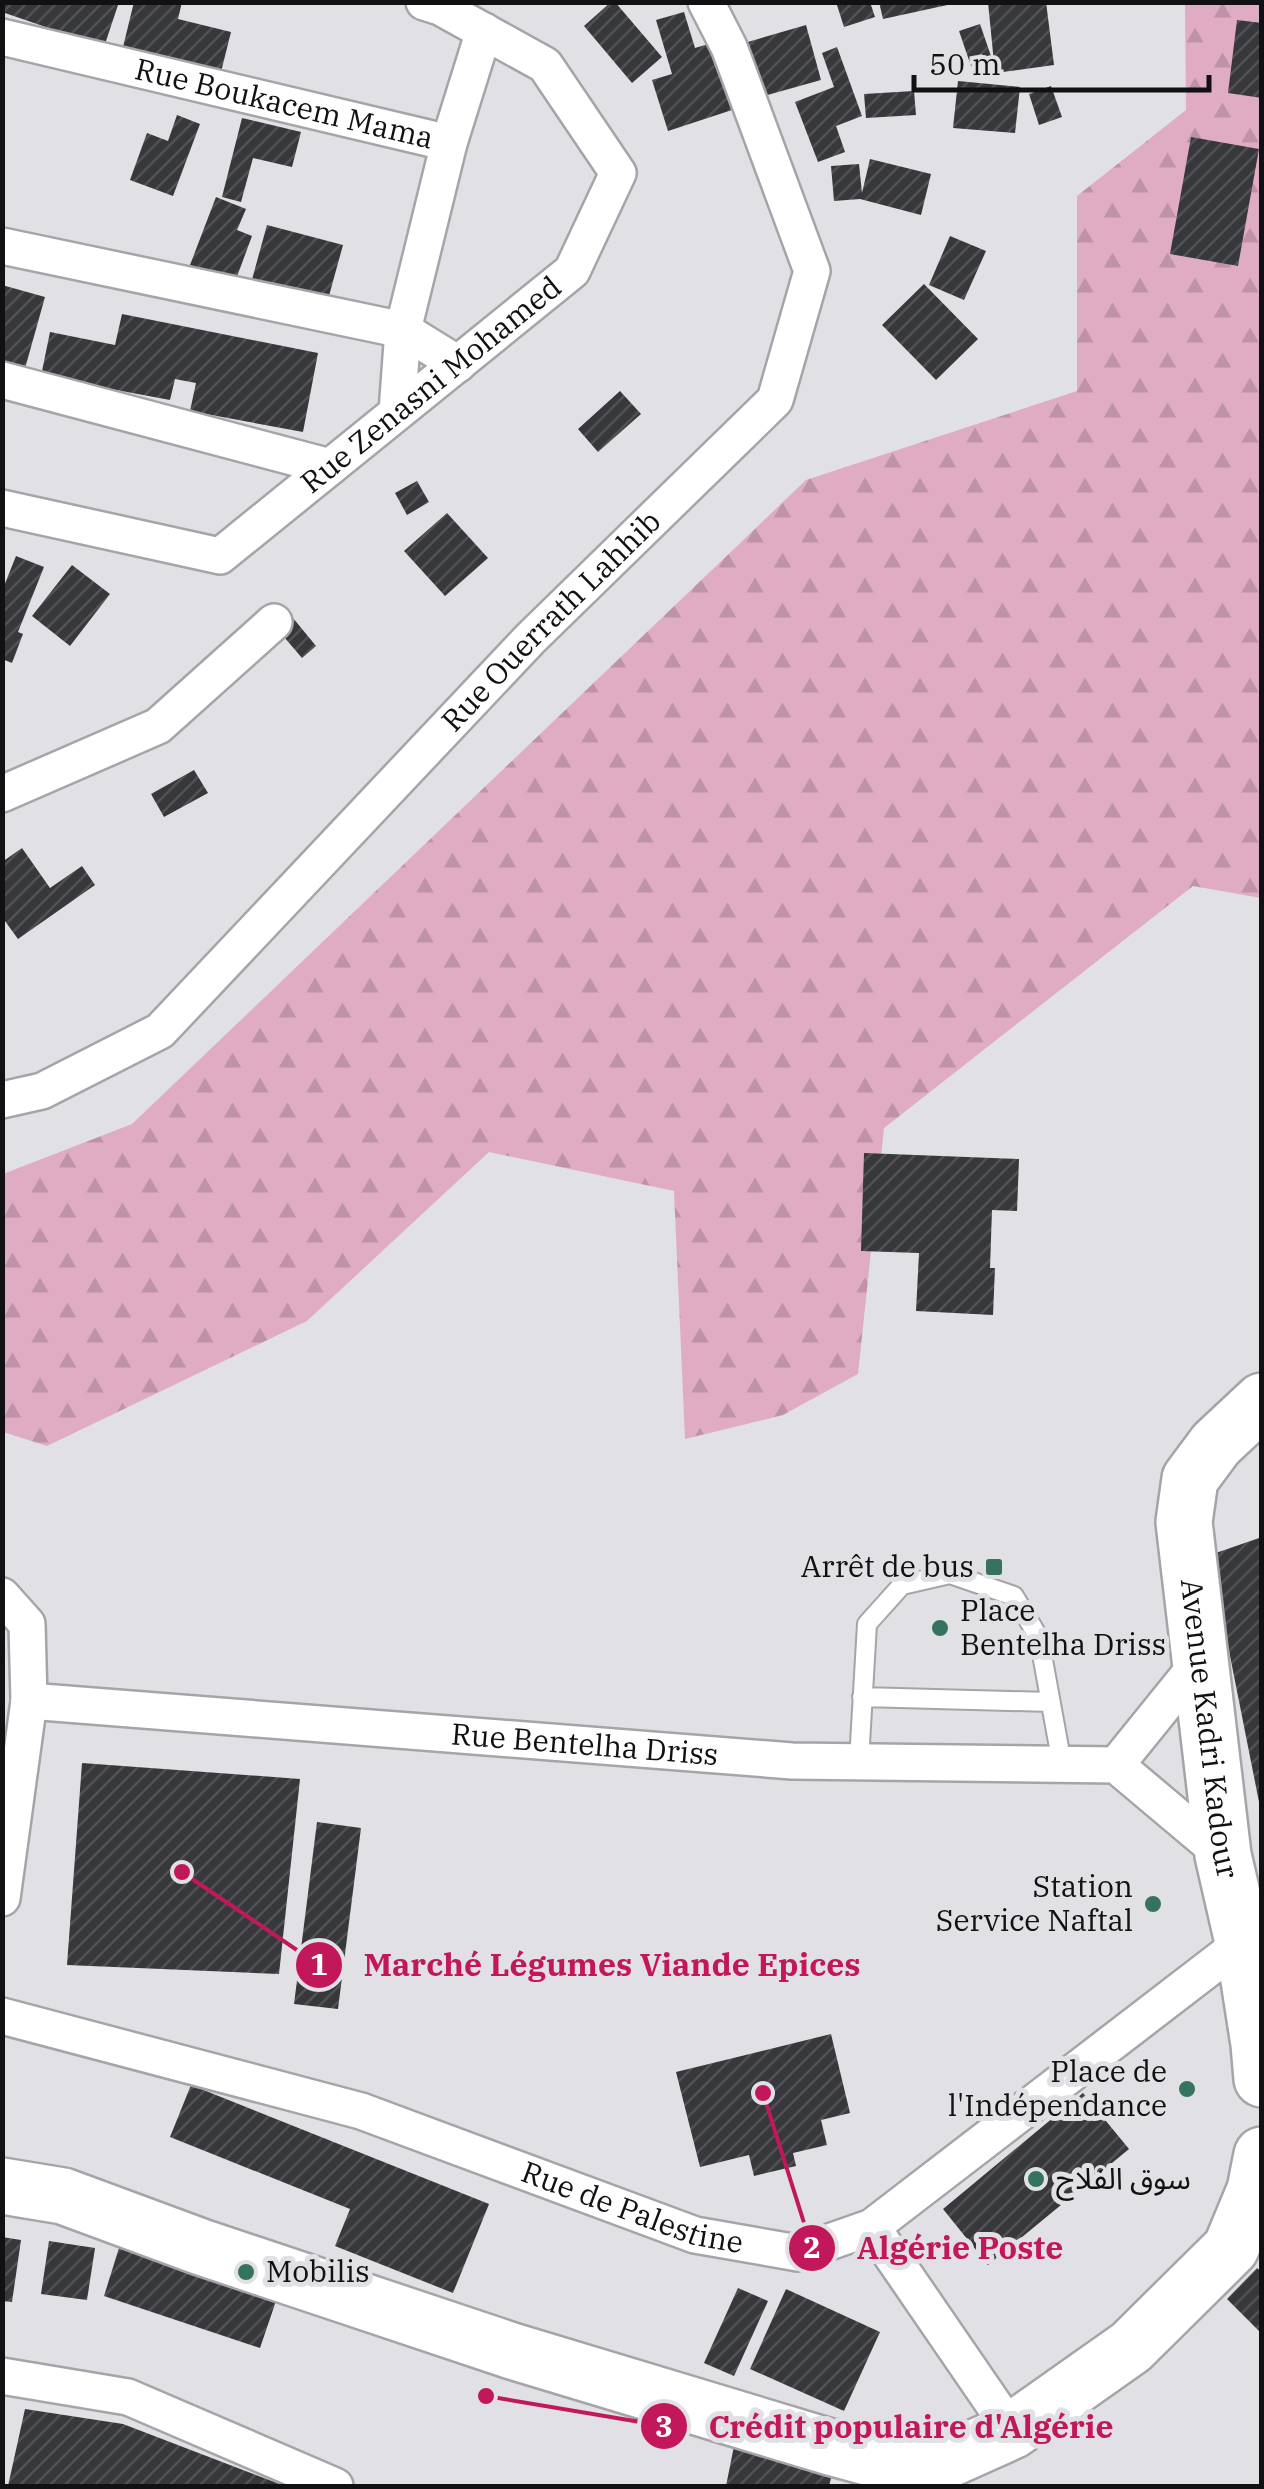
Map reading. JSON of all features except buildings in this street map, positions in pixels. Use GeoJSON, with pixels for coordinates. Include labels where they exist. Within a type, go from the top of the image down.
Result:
{"type":"FeatureCollection","features":[{"type":"Feature","properties":{"kind":"main road","name":"Avenue Kadri Kadour"},"geometry":{"type":"LineString","coordinates":[[1262,1401],[1216,1444],[1190,1479],[1184,1522],[1223,1855],[1243,1942],[1262,2078]]}},
{"type":"Feature","properties":{"kind":"main road"},"geometry":{"type":"LineString","coordinates":[[2,2186],[63,2196],[201,2247],[512,2351],[885,2462],[934,2466],[1012,2431],[1131,2347],[1231,2248],[1254,2190],[1262,2154]]}},
{"type":"Feature","properties":{"kind":"street","name":"Rue Zenasni Mohamed"},"geometry":{"type":"LineString","coordinates":[[2,508],[220,556],[572,271],[618,173],[545,65],[424,2]]}},
{"type":"Feature","properties":{"kind":"street","name":"Rue Ouerrath Lahhib"},"geometry":{"type":"LineString","coordinates":[[2,1100],[42,1091],[160,1030],[530,639],[774,400],[812,271],[729,47],[706,2]]}},
{"type":"Feature","properties":{"kind":"street"},"geometry":{"type":"LineString","coordinates":[[449,143],[484,32]]}},
{"type":"Feature","properties":{"kind":"street","name":"Rue Boukacem Mama"},"geometry":{"type":"LineString","coordinates":[[2,37],[449,143],[404,330],[397,412]]}},
{"type":"Feature","properties":{"kind":"street"},"geometry":{"type":"LineString","coordinates":[[2,246],[404,330],[458,364]]}},
{"type":"Feature","properties":{"kind":"street"},"geometry":{"type":"LineString","coordinates":[[2,380],[330,467]]}},
{"type":"Feature","properties":{"kind":"street"},"geometry":{"type":"LineString","coordinates":[[2,794],[158,726],[274,622]]}},
{"type":"Feature","properties":{"kind":"street"},"geometry":{"type":"LineString","coordinates":[[2,1596],[27,1624],[29,1701],[2,1898]]}},
{"type":"Feature","properties":{"kind":"street"},"geometry":{"type":"LineString","coordinates":[[1200,1661],[1116,1765],[1223,1855]]}},
{"type":"Feature","properties":{"kind":"street","name":"Rue Bentelha Driss"},"geometry":{"type":"LineString","coordinates":[[29,1701],[792,1760],[1116,1765]]}},
{"type":"Feature","properties":{"kind":"street","name":"Rue de Palestine"},"geometry":{"type":"LineString","coordinates":[[2,2016],[361,2111],[695,2235],[798,2252],[872,2227],[1243,1942]]}},
{"type":"Feature","properties":{"kind":"street"},"geometry":{"type":"LineString","coordinates":[[872,2227],[1012,2431]]}},
{"type":"Feature","properties":{"kind":"street"},"geometry":{"type":"LineString","coordinates":[[2,2376],[128,2398],[335,2486]]}},
{"type":"Feature","properties":{"kind":"lane"},"geometry":{"type":"LineString","coordinates":[[859,1761],[867,1624],[902,1584],[950,1574],[1014,1596],[1039,1638],[1062,1764]]}},
{"type":"Feature","properties":{"kind":"lane"},"geometry":{"type":"LineString","coordinates":[[862,1697],[1050,1702]]}},
{"type":"Feature","properties":{"kind":"green space"},"geometry":{"type":"Polygon","coordinates":[[[1185,3],[1261,3],[1261,898],[1193,886],[884,1128],[858,1374],[783,1415],[685,1439],[674,1191],[489,1152],[307,1321],[47,1446],[3,1432],[3,1174],[132,1124],[806,480],[1077,391],[1077,196],[1186,110],[1185,3]]]}},
{"type":"Feature","properties":{"kind":"place","name":"Arrêt de bus"},"geometry":{"type":"Point","coordinates":[994,1567]}},
{"type":"Feature","properties":{"kind":"place","name":"Place Bentelha Driss"},"geometry":{"type":"Point","coordinates":[940,1628]}},
{"type":"Feature","properties":{"kind":"place","name":"Marché Légumes Viande Epices"},"geometry":{"type":"Point","coordinates":[182,1872]}},
{"type":"Feature","properties":{"kind":"place","name":"Station Service Naftal"},"geometry":{"type":"Point","coordinates":[1153,1904]}},
{"type":"Feature","properties":{"kind":"place","name":"Place de l'Indépendance"},"geometry":{"type":"Point","coordinates":[1187,2089]}},
{"type":"Feature","properties":{"kind":"place","name":"Algérie Poste"},"geometry":{"type":"Point","coordinates":[763,2093]}},
{"type":"Feature","properties":{"kind":"place","name":"سوق الفلاح"},"geometry":{"type":"Point","coordinates":[1036,2179]}},
{"type":"Feature","properties":{"kind":"place","name":"Mobilis"},"geometry":{"type":"Point","coordinates":[246,2272]}},
{"type":"Feature","properties":{"kind":"place","name":"Crédit populaire d'Algérie"},"geometry":{"type":"Point","coordinates":[486,2396]}}]}
